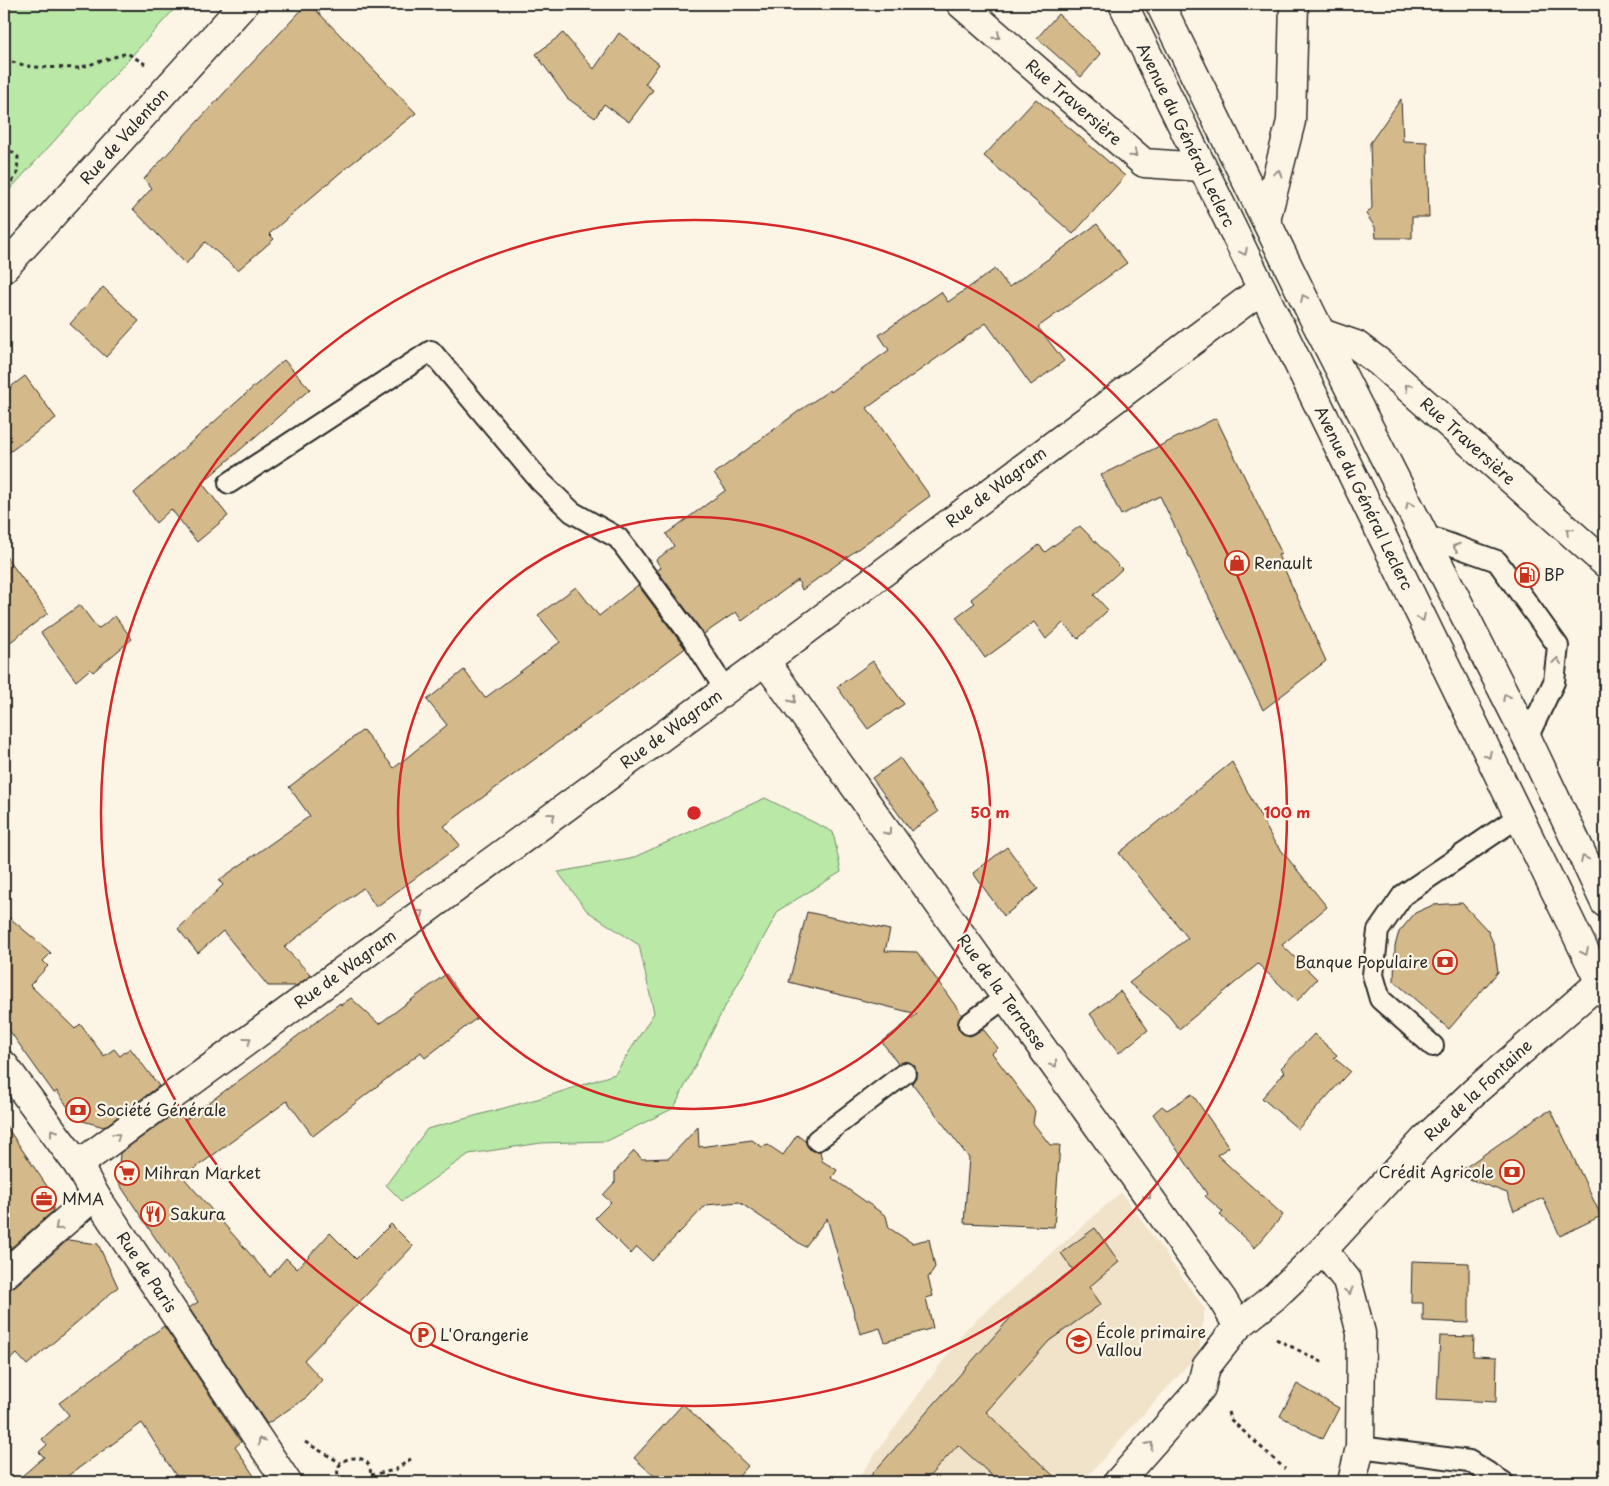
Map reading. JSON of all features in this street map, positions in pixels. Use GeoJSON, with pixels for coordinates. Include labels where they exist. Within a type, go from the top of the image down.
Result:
{"type":"FeatureCollection","features":[{"type":"Feature","properties":{"kind":"street","name":"Rue de Valenton"},"geometry":{"type":"LineString","coordinates":[[4,268],[244,4]]}},
{"type":"Feature","properties":{"kind":"street","name":"Rue Traversière"},"geometry":{"type":"LineString","coordinates":[[961,4],[1144,163],[1201,167]]}},
{"type":"Feature","properties":{"kind":"street","name":"Avenue du Général Leclerc"},"geometry":{"type":"LineString","coordinates":[[1123,4],[1518,817],[1603,984]]}},
{"type":"Feature","properties":{"kind":"street"},"geometry":{"type":"LineString","coordinates":[[1160,4],[1321,333],[1527,738],[1605,903]]}},
{"type":"Feature","properties":{"kind":"street"},"geometry":{"type":"LineString","coordinates":[[1266,220],[1291,121],[1294,4]]}},
{"type":"Feature","properties":{"kind":"street","name":"Rue de Wagram"},"geometry":{"type":"LineString","coordinates":[[78,1165],[765,661],[1262,289]]}},
{"type":"Feature","properties":{"kind":"street","name":"Rue Traversière"},"geometry":{"type":"LineString","coordinates":[[1321,333],[1356,345],[1379,362],[1605,563]]}},
{"type":"Feature","properties":{"kind":"street","name":"Rue de la Terrasse"},"geometry":{"type":"LineString","coordinates":[[765,661],[1222,1300],[1238,1326]]}},
{"type":"Feature","properties":{"kind":"street","name":"Rue de la Fontaine"},"geometry":{"type":"LineString","coordinates":[[1118,1482],[1201,1388],[1206,1367],[1238,1326],[1274,1297],[1323,1250],[1424,1140],[1503,1064],[1603,984]]}},
{"type":"Feature","properties":{"kind":"street","name":"Rue de Paris"},"geometry":{"type":"LineString","coordinates":[[4,1064],[78,1165],[95,1195],[287,1482]]}},
{"type":"Feature","properties":{"kind":"street"},"geometry":{"type":"LineString","coordinates":[[4,1275],[95,1195]]}},
{"type":"Feature","properties":{"kind":"street"},"geometry":{"type":"LineString","coordinates":[[1323,1250],[1347,1280],[1361,1333],[1360,1447],[1352,1482]]}},
{"type":"Feature","properties":{"kind":"lane"},"geometry":{"type":"LineString","coordinates":[[230,483],[431,350],[540,481],[572,512],[618,538],[691,636],[725,689]]}},
{"type":"Feature","properties":{"kind":"lane"},"geometry":{"type":"LineString","coordinates":[[1424,535],[1497,561],[1558,646],[1554,682],[1527,738]]}},
{"type":"Feature","properties":{"kind":"lane"},"geometry":{"type":"LineString","coordinates":[[1433,1046],[1380,999],[1373,975],[1378,931],[1403,895],[1518,817]]}},
{"type":"Feature","properties":{"kind":"lane"},"geometry":{"type":"LineString","coordinates":[[969,1024],[1006,997]]}},
{"type":"Feature","properties":{"kind":"lane"},"geometry":{"type":"LineString","coordinates":[[817,1140],[905,1073]]}},
{"type":"Feature","properties":{"kind":"lane"},"geometry":{"type":"LineString","coordinates":[[1360,1447],[1469,1461],[1503,1482]]}},
{"type":"Feature","properties":{"kind":"path"},"geometry":{"type":"LineString","coordinates":[[4,66],[5,60],[32,67],[79,68],[127,53],[146,65]]}},
{"type":"Feature","properties":{"kind":"path"},"geometry":{"type":"LineString","coordinates":[[4,148],[7,148],[18,157],[16,174],[4,195]]}},
{"type":"Feature","properties":{"kind":"path"},"geometry":{"type":"LineString","coordinates":[[1274,1338],[1333,1367],[1360,1373]]}},
{"type":"Feature","properties":{"kind":"path"},"geometry":{"type":"LineString","coordinates":[[1228,1410],[1230,1419],[1284,1469]]}},
{"type":"Feature","properties":{"kind":"path"},"geometry":{"type":"LineString","coordinates":[[305,1442],[341,1463]]}},
{"type":"Feature","properties":{"kind":"path"},"geometry":{"type":"LineString","coordinates":[[341,1482],[338,1470],[341,1463],[350,1457],[360,1458],[368,1464],[371,1474],[368,1482]]}},
{"type":"Feature","properties":{"kind":"path"},"geometry":{"type":"LineString","coordinates":[[371,1474],[395,1470],[412,1458]]}},
{"type":"Feature","properties":{"kind":"shaded area","name":"École primaire Vallou"},"geometry":{"type":"Polygon","coordinates":[[[1121,1192],[1205,1309],[1199,1353],[1082,1482],[855,1482],[966,1329],[1121,1192]]]}},
{"type":"Feature","properties":{"kind":"green space"},"geometry":{"type":"Polygon","coordinates":[[[4,4],[179,4],[4,196],[4,4]]]}},
{"type":"Feature","properties":{"kind":"green space"},"geometry":{"type":"Polygon","coordinates":[[[765,798],[833,832],[841,872],[779,910],[721,1014],[674,1108],[607,1141],[541,1143],[469,1154],[402,1201],[386,1185],[427,1129],[548,1096],[615,1074],[654,1013],[639,945],[587,911],[558,872],[630,859],[765,798]]]}},
{"type":"Feature","properties":{"kind":"building"},"geometry":{"type":"Polygon","coordinates":[[[307,4],[310,4],[416,113],[341,172],[269,234],[274,239],[238,270],[205,242],[186,264],[133,209],[152,188],[144,179],[307,4]]]}},
{"type":"Feature","properties":{"kind":"building"},"geometry":{"type":"Polygon","coordinates":[[[1058,14],[1101,54],[1081,77],[1037,38],[1058,14]]]}},
{"type":"Feature","properties":{"kind":"building"},"geometry":{"type":"Polygon","coordinates":[[[563,33],[594,69],[619,33],[659,64],[645,84],[653,90],[629,122],[604,104],[595,118],[567,98],[536,54],[563,33]]]}},
{"type":"Feature","properties":{"kind":"building"},"geometry":{"type":"Polygon","coordinates":[[[1036,99],[1125,176],[1073,234],[984,156],[1036,99]]]}},
{"type":"Feature","properties":{"kind":"building"},"geometry":{"type":"Polygon","coordinates":[[[1401,99],[1403,141],[1427,142],[1429,217],[1412,217],[1412,238],[1376,238],[1375,227],[1366,214],[1372,208],[1370,143],[1401,99]]]}},
{"type":"Feature","properties":{"kind":"building"},"geometry":{"type":"Polygon","coordinates":[[[1097,224],[1127,263],[1038,327],[1064,361],[1031,385],[986,323],[867,408],[930,496],[802,590],[798,580],[742,621],[736,612],[704,634],[657,570],[661,568],[656,560],[674,546],[666,534],[726,490],[714,474],[799,411],[830,390],[831,392],[889,350],[879,335],[941,292],[948,302],[995,269],[1009,287],[1097,224]]]}},
{"type":"Feature","properties":{"kind":"building"},"geometry":{"type":"Polygon","coordinates":[[[103,287],[139,321],[106,357],[70,324],[103,287]]]}},
{"type":"Feature","properties":{"kind":"building"},"geometry":{"type":"Polygon","coordinates":[[[284,360],[310,389],[202,483],[228,516],[197,542],[171,509],[156,523],[134,493],[284,360]]]}},
{"type":"Feature","properties":{"kind":"building"},"geometry":{"type":"Polygon","coordinates":[[[25,376],[56,418],[4,456],[4,392],[25,376]]]}},
{"type":"Feature","properties":{"kind":"building","name":"Renault"},"geometry":{"type":"Polygon","coordinates":[[[1216,418],[1282,554],[1278,555],[1326,661],[1263,710],[1160,496],[1121,515],[1101,475],[1216,418]]]}},
{"type":"Feature","properties":{"kind":"building"},"geometry":{"type":"Polygon","coordinates":[[[1080,526],[1122,569],[1094,595],[1108,610],[1078,639],[1063,623],[1046,639],[1034,622],[985,658],[956,617],[975,603],[971,599],[1039,545],[1045,552],[1080,526]]]}},
{"type":"Feature","properties":{"kind":"building"},"geometry":{"type":"Polygon","coordinates":[[[4,554],[48,613],[4,647],[4,554]]]}},
{"type":"Feature","properties":{"kind":"building"},"geometry":{"type":"Polygon","coordinates":[[[638,585],[685,648],[444,826],[460,845],[376,907],[363,888],[284,947],[311,975],[296,986],[268,986],[223,931],[198,953],[178,929],[223,885],[219,880],[310,816],[289,787],[363,730],[394,768],[447,725],[427,700],[464,670],[485,698],[560,642],[538,615],[576,587],[599,616],[638,585]]]}},
{"type":"Feature","properties":{"kind":"building"},"geometry":{"type":"Polygon","coordinates":[[[80,605],[98,629],[115,616],[132,639],[93,672],[90,669],[76,681],[41,633],[80,605]]]}},
{"type":"Feature","properties":{"kind":"building"},"geometry":{"type":"Polygon","coordinates":[[[873,661],[904,704],[868,729],[837,687],[873,661]]]}},
{"type":"Feature","properties":{"kind":"building"},"geometry":{"type":"Polygon","coordinates":[[[900,758],[938,812],[911,831],[872,778],[900,758]]]}},
{"type":"Feature","properties":{"kind":"building"},"geometry":{"type":"Polygon","coordinates":[[[1232,762],[1273,840],[1327,907],[1282,945],[1317,979],[1297,1001],[1258,964],[1179,1029],[1168,1015],[1129,983],[1188,938],[1119,853],[1232,762]]]}},
{"type":"Feature","properties":{"kind":"building"},"geometry":{"type":"Polygon","coordinates":[[[1007,847],[1038,889],[1004,916],[973,873],[1007,847]]]}},
{"type":"Feature","properties":{"kind":"building","name":"Banque Populaire"},"geometry":{"type":"Polygon","coordinates":[[[1462,903],[1488,931],[1494,945],[1498,972],[1449,1029],[1394,981],[1395,946],[1399,932],[1415,913],[1433,905],[1462,903]]]}},
{"type":"Feature","properties":{"kind":"building"},"geometry":{"type":"Polygon","coordinates":[[[807,912],[890,930],[885,951],[917,952],[962,1015],[957,1025],[960,1031],[970,1036],[983,1029],[998,1048],[992,1053],[1035,1111],[1033,1123],[1050,1145],[1060,1145],[1054,1227],[964,1223],[969,1158],[912,1083],[916,1077],[915,1066],[909,1062],[898,1064],[882,1042],[917,1014],[789,982],[807,912]]]}},
{"type":"Feature","properties":{"kind":"building"},"geometry":{"type":"Polygon","coordinates":[[[4,913],[51,953],[43,961],[48,966],[30,985],[75,1029],[80,1024],[104,1056],[114,1049],[120,1056],[130,1048],[159,1086],[104,1127],[76,1119],[57,1091],[54,1093],[4,1023],[4,913]]]}},
{"type":"Feature","properties":{"kind":"building"},"geometry":{"type":"Polygon","coordinates":[[[446,974],[477,1018],[425,1058],[421,1052],[313,1136],[287,1101],[183,1177],[270,1277],[286,1258],[297,1269],[330,1233],[356,1259],[391,1224],[413,1246],[304,1360],[322,1380],[307,1397],[267,1424],[189,1308],[198,1302],[118,1182],[120,1153],[178,1111],[185,1120],[340,1003],[341,1005],[351,998],[379,1024],[446,974]]]}},
{"type":"Feature","properties":{"kind":"building"},"geometry":{"type":"Polygon","coordinates":[[[1120,991],[1148,1030],[1119,1053],[1090,1014],[1120,991]]]}},
{"type":"Feature","properties":{"kind":"building"},"geometry":{"type":"Polygon","coordinates":[[[1314,1034],[1337,1055],[1334,1058],[1350,1071],[1298,1129],[1262,1098],[1285,1072],[1281,1068],[1314,1034]]]}},
{"type":"Feature","properties":{"kind":"building"},"geometry":{"type":"Polygon","coordinates":[[[1192,1094],[1229,1147],[1217,1155],[1283,1215],[1255,1248],[1220,1215],[1223,1212],[1205,1196],[1207,1194],[1153,1114],[1162,1106],[1167,1110],[1192,1094]]]}},
{"type":"Feature","properties":{"kind":"building","name":"Crédit Agricole"},"geometry":{"type":"Polygon","coordinates":[[[1551,1110],[1601,1216],[1560,1236],[1543,1198],[1514,1211],[1507,1193],[1456,1174],[1536,1118],[1551,1110]]]}},
{"type":"Feature","properties":{"kind":"building"},"geometry":{"type":"Polygon","coordinates":[[[4,1123],[53,1195],[53,1211],[4,1254],[4,1123]]]}},
{"type":"Feature","properties":{"kind":"building"},"geometry":{"type":"Polygon","coordinates":[[[698,1127],[699,1147],[752,1140],[762,1147],[768,1145],[783,1155],[797,1135],[805,1141],[812,1151],[820,1151],[822,1161],[837,1170],[832,1178],[886,1216],[889,1228],[912,1243],[929,1239],[935,1267],[928,1278],[933,1296],[926,1298],[933,1328],[885,1342],[880,1328],[860,1334],[827,1218],[805,1247],[739,1202],[706,1205],[652,1261],[637,1247],[631,1254],[595,1218],[611,1202],[603,1195],[615,1182],[615,1172],[634,1151],[642,1159],[669,1158],[698,1127]]]}},
{"type":"Feature","properties":{"kind":"building"},"geometry":{"type":"Polygon","coordinates":[[[1095,1228],[1119,1262],[1089,1287],[1101,1304],[1049,1341],[986,1412],[1060,1482],[999,1482],[958,1445],[924,1482],[865,1482],[1019,1308],[1073,1270],[1061,1253],[1095,1228]]]}},
{"type":"Feature","properties":{"kind":"building"},"geometry":{"type":"Polygon","coordinates":[[[68,1240],[98,1244],[118,1287],[27,1365],[17,1354],[4,1363],[4,1290],[14,1287],[68,1240]]]}},
{"type":"Feature","properties":{"kind":"building"},"geometry":{"type":"Polygon","coordinates":[[[1412,1261],[1469,1263],[1469,1323],[1423,1321],[1423,1303],[1411,1303],[1412,1261]]]}},
{"type":"Feature","properties":{"kind":"building"},"geometry":{"type":"Polygon","coordinates":[[[164,1326],[241,1442],[235,1447],[258,1482],[180,1482],[142,1423],[59,1482],[15,1482],[44,1457],[39,1452],[47,1445],[42,1439],[69,1415],[59,1403],[164,1326]]]}},
{"type":"Feature","properties":{"kind":"building"},"geometry":{"type":"Polygon","coordinates":[[[1440,1336],[1474,1337],[1473,1356],[1497,1357],[1496,1402],[1437,1399],[1440,1336]]]}},
{"type":"Feature","properties":{"kind":"building"},"geometry":{"type":"Polygon","coordinates":[[[1297,1384],[1339,1408],[1323,1439],[1280,1416],[1297,1384]]]}},
{"type":"Feature","properties":{"kind":"building"},"geometry":{"type":"Polygon","coordinates":[[[683,1404],[748,1466],[734,1482],[661,1482],[634,1458],[683,1404]]]}},
{"type":"Feature","properties":{"kind":"place","name":"Renault"},"geometry":{"type":"Point","coordinates":[1237,563]}},
{"type":"Feature","properties":{"kind":"place","name":"BP"},"geometry":{"type":"Point","coordinates":[1527,575]}},
{"type":"Feature","properties":{"kind":"place","name":"Banque Populaire"},"geometry":{"type":"Point","coordinates":[1445,962]}},
{"type":"Feature","properties":{"kind":"place","name":"Société Générale"},"geometry":{"type":"Point","coordinates":[78,1110]}},
{"type":"Feature","properties":{"kind":"place","name":"Crédit Agricole"},"geometry":{"type":"Point","coordinates":[1512,1172]}},
{"type":"Feature","properties":{"kind":"place","name":"Mihran Market"},"geometry":{"type":"Point","coordinates":[127,1173]}},
{"type":"Feature","properties":{"kind":"place","name":"MMA"},"geometry":{"type":"Point","coordinates":[44,1199]}},
{"type":"Feature","properties":{"kind":"place","name":"Sakura"},"geometry":{"type":"Point","coordinates":[153,1214]}},
{"type":"Feature","properties":{"kind":"place","name":"L'Orangerie"},"geometry":{"type":"Point","coordinates":[423,1335]}},
{"type":"Feature","properties":{"kind":"place","name":"École primaire Vallou"},"geometry":{"type":"Point","coordinates":[1079,1341]}}]}
